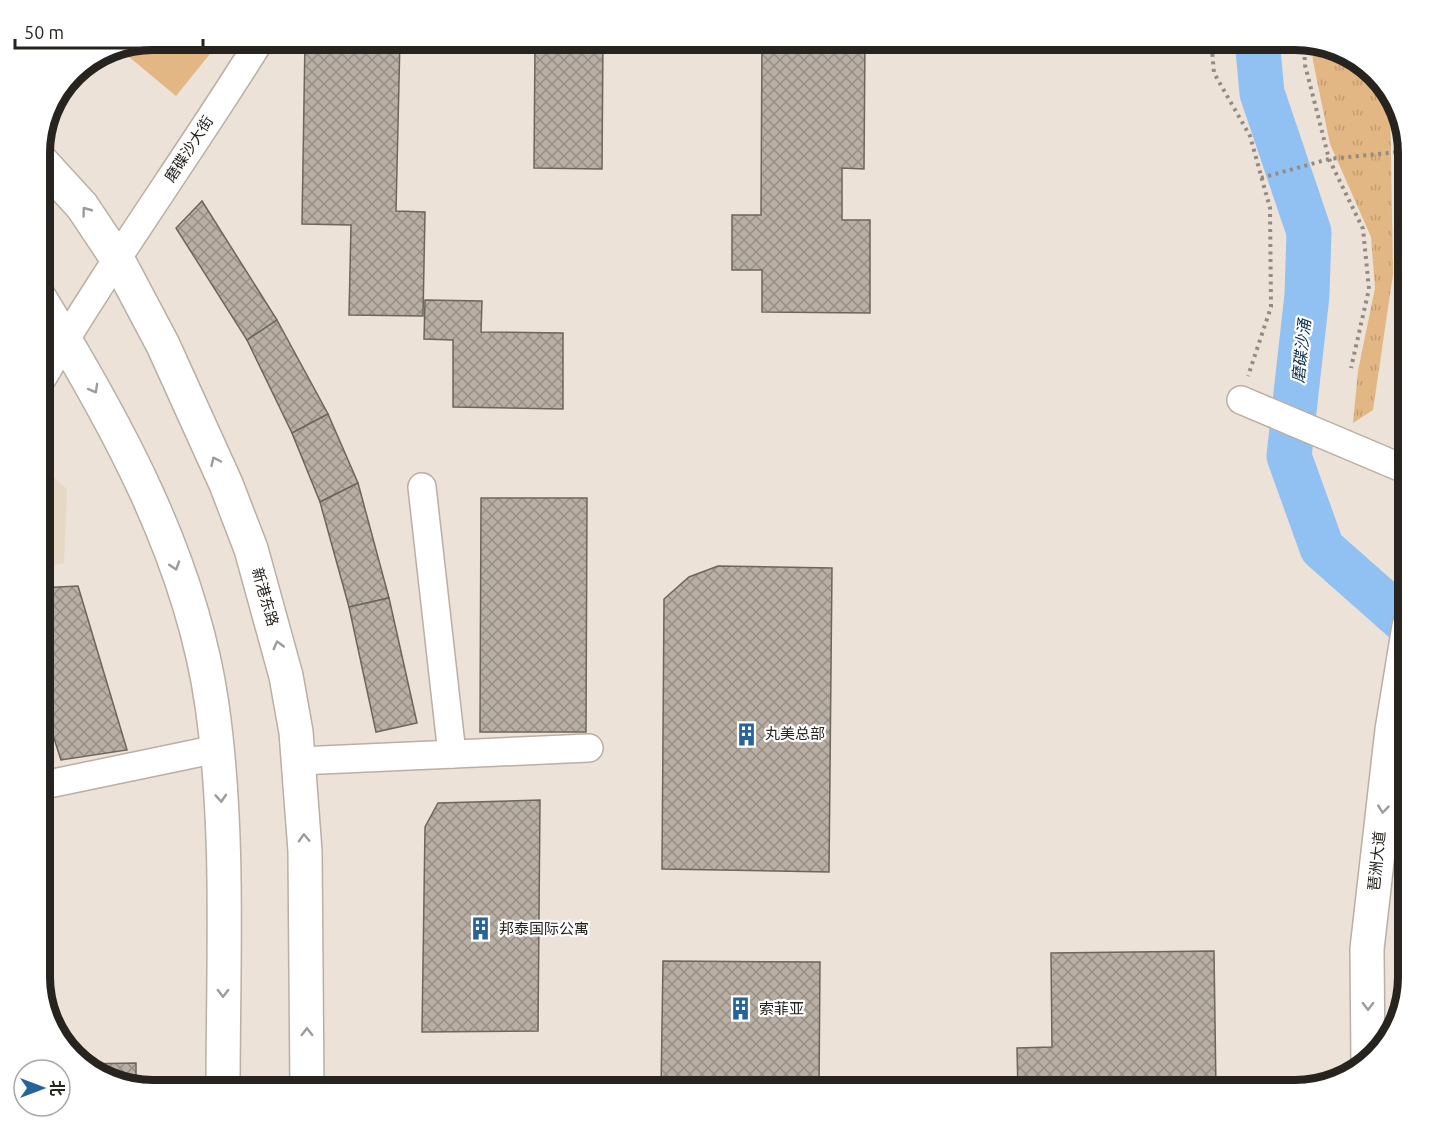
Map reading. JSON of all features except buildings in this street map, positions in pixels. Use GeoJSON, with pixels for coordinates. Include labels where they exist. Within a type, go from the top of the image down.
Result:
{"type":"FeatureCollection","features":[{"type":"Feature","properties":{"kind":"main road","name":"新港东路"},"geometry":{"type":"LineString","coordinates":[[50,171],[82,206],[118,260],[163,345],[226,484],[251,549],[286,676],[299,761],[305,863],[307,1080]]}},
{"type":"Feature","properties":{"kind":"main road"},"geometry":{"type":"LineString","coordinates":[[50,315],[130,457],[164,533],[197,638],[212,703],[223,840],[223,1080]]}},
{"type":"Feature","properties":{"kind":"main road","name":"琶洲大道"},"geometry":{"type":"LineString","coordinates":[[1368,1050],[1367,949],[1398,693]]}},
{"type":"Feature","properties":{"kind":"street","name":"磨碟沙大街"},"geometry":{"type":"LineString","coordinates":[[50,364],[64,339],[254,50]]}},
{"type":"Feature","properties":{"kind":"street"},"geometry":{"type":"LineString","coordinates":[[1240,400],[1398,467]]}},
{"type":"Feature","properties":{"kind":"street"},"geometry":{"type":"LineString","coordinates":[[422,487],[452,754]]}},
{"type":"Feature","properties":{"kind":"street"},"geometry":{"type":"LineString","coordinates":[[299,761],[589,748]]}},
{"type":"Feature","properties":{"kind":"street"},"geometry":{"type":"LineString","coordinates":[[50,784],[217,749]]}},
{"type":"Feature","properties":{"kind":"path"},"geometry":{"type":"LineString","coordinates":[[1212,50],[1214,73],[1250,136],[1270,208],[1271,307],[1240,400]]}},
{"type":"Feature","properties":{"kind":"path"},"geometry":{"type":"LineString","coordinates":[[1305,50],[1305,64],[1329,159],[1363,229],[1369,289],[1351,368]]}},
{"type":"Feature","properties":{"kind":"path"},"geometry":{"type":"LineString","coordinates":[[1262,178],[1329,159],[1398,153]]}},
{"type":"Feature","properties":{"kind":"shaded area"},"geometry":{"type":"Polygon","coordinates":[[[50,474],[67,489],[64,563],[50,566],[50,474]]]}},
{"type":"Feature","properties":{"kind":"green space"},"geometry":{"type":"Polygon","coordinates":[[[153,50],[213,50],[176,96],[125,53],[153,50]]]}},
{"type":"Feature","properties":{"kind":"green space"},"geometry":{"type":"Polygon","coordinates":[[[1312,51],[1316,51],[1341,60],[1358,71],[1377,90],[1390,113],[1393,274],[1373,410],[1353,423],[1358,371],[1375,288],[1371,237],[1330,144],[1312,51]]]}},
{"type":"Feature","properties":{"kind":"waterway","name":"磨碟沙涌"},"geometry":{"type":"LineString","coordinates":[[1258,50],[1262,93],[1309,232],[1307,295],[1289,456],[1322,548],[1398,615]]}},
{"type":"Feature","properties":{"kind":"place","name":"丸美总部"},"geometry":{"type":"Point","coordinates":[747,734]}},
{"type":"Feature","properties":{"kind":"place","name":"邦泰国际公寓"},"geometry":{"type":"Point","coordinates":[481,929]}},
{"type":"Feature","properties":{"kind":"place","name":"索菲亚"},"geometry":{"type":"Point","coordinates":[741,1009]}}]}
